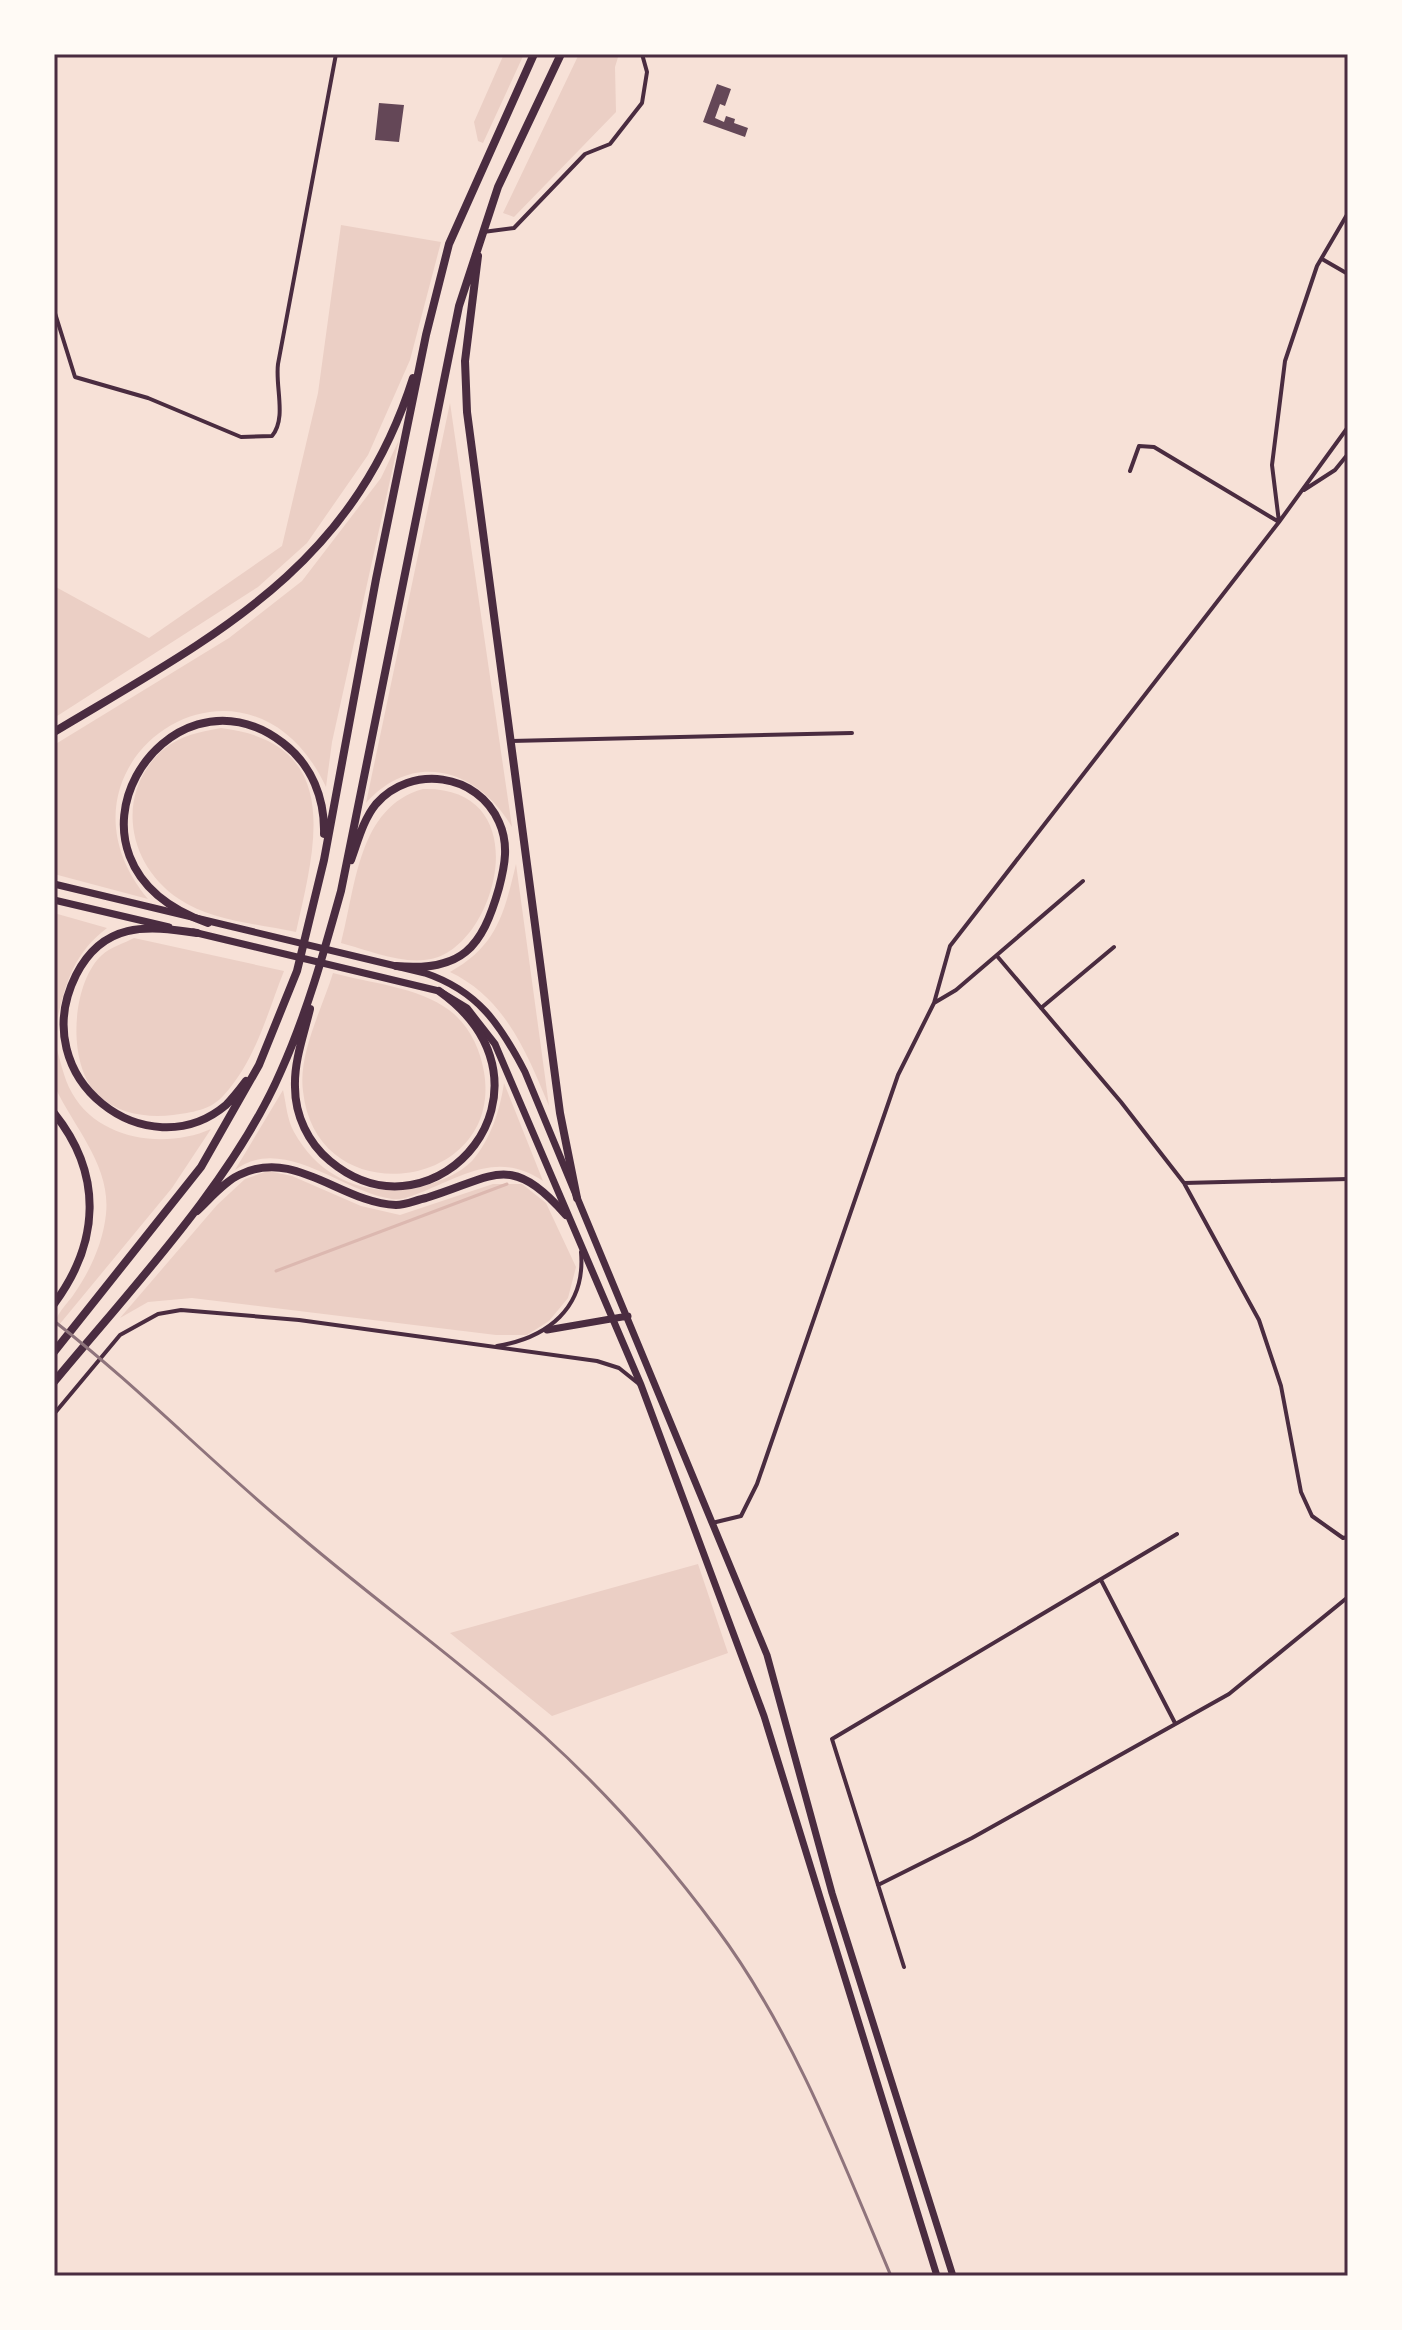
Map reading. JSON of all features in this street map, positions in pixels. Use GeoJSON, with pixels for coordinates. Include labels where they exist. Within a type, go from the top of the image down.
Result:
{"type":"FeatureCollection","features":[{"type":"Feature","properties":{"kind":"highway"},"geometry":{"type":"LineString","coordinates":[[54,1352],[201,1167],[259,1065],[297,971],[324,860],[376,579],[426,335],[449,244],[534,54]]}},
{"type":"Feature","properties":{"kind":"highway"},"geometry":{"type":"LineString","coordinates":[[439,991],[475,1024],[490,1052],[495,1083],[491,1115],[477,1143],[442,1173],[413,1184],[382,1185],[352,1176],[327,1159],[301,1120],[295,1074],[341,891],[456,319],[480,233],[561,54]]}},
{"type":"Feature","properties":{"kind":"highway"},"geometry":{"type":"LineString","coordinates":[[480,233],[465,361],[467,412],[560,1113],[577,1198]]}},
{"type":"Feature","properties":{"kind":"highway"},"geometry":{"type":"LineString","coordinates":[[54,732],[212,637],[256,605],[321,545],[345,515],[384,452],[401,415],[426,335]]}},
{"type":"Feature","properties":{"kind":"highway"},"geometry":{"type":"LineString","coordinates":[[208,923],[185,915],[157,896],[136,871],[125,840],[125,807],[134,777],[151,753],[175,734],[203,724],[232,722],[266,732],[290,748],[310,774],[322,804],[324,860]]}},
{"type":"Feature","properties":{"kind":"highway"},"geometry":{"type":"LineString","coordinates":[[341,891],[368,816],[393,790],[427,778],[451,780],[472,790],[489,805],[501,824],[506,858],[487,928],[473,946],[445,965],[422,969],[396,966]]}},
{"type":"Feature","properties":{"kind":"highway"},"geometry":{"type":"LineString","coordinates":[[197,933],[140,927],[109,938],[94,949],[83,962],[64,1007],[61,1030],[72,1067],[81,1084],[111,1111],[127,1118],[168,1125],[190,1122],[226,1105],[259,1065]]}},
{"type":"Feature","properties":{"kind":"highway"},"geometry":{"type":"LineString","coordinates":[[54,1382],[185,1222],[226,1166],[280,1073],[318,974]]}},
{"type":"Feature","properties":{"kind":"highway"},"geometry":{"type":"LineString","coordinates":[[54,1113],[73,1136],[85,1170],[91,1204],[86,1241],[73,1278],[54,1304]]}},
{"type":"Feature","properties":{"kind":"highway"},"geometry":{"type":"LineString","coordinates":[[185,1222],[238,1175],[265,1167],[290,1167],[371,1202],[400,1205],[491,1175],[512,1174],[526,1178],[545,1191],[566,1215]]}},
{"type":"Feature","properties":{"kind":"main road"},"geometry":{"type":"LineString","coordinates":[[54,884],[396,966],[459,987],[497,1022],[525,1072],[767,1655],[832,1893],[953,2276]]}},
{"type":"Feature","properties":{"kind":"main road"},"geometry":{"type":"LineString","coordinates":[[54,900],[439,991],[467,1008],[495,1044],[580,1249],[641,1385],[764,1716],[937,2276]]}},
{"type":"Feature","properties":{"kind":"main road"},"geometry":{"type":"LineString","coordinates":[[547,1330],[628,1316]]}},
{"type":"Feature","properties":{"kind":"street"},"geometry":{"type":"LineString","coordinates":[[54,310],[75,377],[148,398],[241,437],[272,436],[280,418],[276,382],[278,364],[336,54]]}},
{"type":"Feature","properties":{"kind":"street"},"geometry":{"type":"LineString","coordinates":[[480,233],[514,228],[585,154],[610,144],[642,103],[647,72],[642,54]]}},
{"type":"Feature","properties":{"kind":"street"},"geometry":{"type":"LineString","coordinates":[[1279,522],[1272,465],[1285,361],[1321,259],[1348,213]]}},
{"type":"Feature","properties":{"kind":"street"},"geometry":{"type":"LineString","coordinates":[[1321,259],[1348,274]]}},
{"type":"Feature","properties":{"kind":"street"},"geometry":{"type":"LineString","coordinates":[[711,1523],[741,1516],[757,1484],[898,1075],[934,1003],[950,946],[1279,522],[1348,427]]}},
{"type":"Feature","properties":{"kind":"street"},"geometry":{"type":"LineString","coordinates":[[1130,471],[1139,446],[1154,447],[1279,522]]}},
{"type":"Feature","properties":{"kind":"street"},"geometry":{"type":"LineString","coordinates":[[1301,491],[1335,470],[1348,454]]}},
{"type":"Feature","properties":{"kind":"street"},"geometry":{"type":"LineString","coordinates":[[511,741],[852,733]]}},
{"type":"Feature","properties":{"kind":"street"},"geometry":{"type":"LineString","coordinates":[[934,1003],[956,990],[1083,881]]}},
{"type":"Feature","properties":{"kind":"street"},"geometry":{"type":"LineString","coordinates":[[1041,1008],[1114,947]]}},
{"type":"Feature","properties":{"kind":"street"},"geometry":{"type":"LineString","coordinates":[[997,956],[1184,1183],[1259,1320],[1281,1386],[1301,1492],[1312,1516],[1343,1538],[1348,1537]]}},
{"type":"Feature","properties":{"kind":"street"},"geometry":{"type":"LineString","coordinates":[[1184,1183],[1348,1179]]}},
{"type":"Feature","properties":{"kind":"street"},"geometry":{"type":"LineString","coordinates":[[490,1346],[525,1342],[547,1330],[571,1304],[582,1268],[580,1249]]}},
{"type":"Feature","properties":{"kind":"street"},"geometry":{"type":"LineString","coordinates":[[54,1414],[120,1335],[158,1314],[181,1310],[299,1320],[597,1361],[619,1368],[641,1385]]}},
{"type":"Feature","properties":{"kind":"street"},"geometry":{"type":"LineString","coordinates":[[904,1967],[832,1739],[1177,1534]]}},
{"type":"Feature","properties":{"kind":"street"},"geometry":{"type":"LineString","coordinates":[[1101,1580],[1175,1723]]}},
{"type":"Feature","properties":{"kind":"street"},"geometry":{"type":"LineString","coordinates":[[878,1885],[972,1838],[1229,1694],[1348,1597]]}},
{"type":"Feature","properties":{"kind":"shaded area"},"geometry":{"type":"Polygon","coordinates":[[[504,54],[524,54],[483,143],[478,141],[474,122],[504,54]]]}},
{"type":"Feature","properties":{"kind":"shaded area"},"geometry":{"type":"Polygon","coordinates":[[[579,54],[619,54],[615,67],[616,112],[514,217],[503,213],[579,54]]]}},
{"type":"Feature","properties":{"kind":"shaded area"},"geometry":{"type":"Polygon","coordinates":[[[341,225],[441,242],[410,360],[368,455],[307,543],[258,587],[54,718],[54,586],[149,638],[282,546],[318,393],[341,225]]]}},
{"type":"Feature","properties":{"kind":"shaded area"},"geometry":{"type":"Polygon","coordinates":[[[450,403],[512,827],[482,792],[464,780],[445,773],[425,772],[404,776],[385,786],[366,803],[450,403]]]}},
{"type":"Feature","properties":{"kind":"shaded area"},"geometry":{"type":"Polygon","coordinates":[[[399,440],[332,742],[326,787],[291,738],[249,714],[205,713],[165,729],[134,760],[117,800],[120,848],[148,899],[54,874],[54,745],[229,638],[302,581],[381,478],[399,440]]]}},
{"type":"Feature","properties":{"kind":"shaded area"},"geometry":{"type":"Polygon","coordinates":[[[221,728],[261,738],[288,754],[304,777],[312,804],[313,834],[310,866],[296,932],[220,917],[192,906],[161,885],[138,848],[133,827],[133,806],[148,766],[177,740],[221,728]]]}},
{"type":"Feature","properties":{"kind":"shaded area"},"geometry":{"type":"Polygon","coordinates":[[[423,789],[460,795],[483,813],[494,838],[495,868],[488,899],[474,927],[454,948],[431,959],[409,960],[386,956],[341,943],[356,874],[372,831],[401,798],[423,789]]]}},
{"type":"Feature","properties":{"kind":"shaded area"},"geometry":{"type":"Polygon","coordinates":[[[516,864],[549,1106],[523,1047],[500,1012],[486,996],[450,972],[478,951],[496,927],[516,864]]]}},
{"type":"Feature","properties":{"kind":"shaded area"},"geometry":{"type":"Polygon","coordinates":[[[54,913],[107,928],[85,950],[70,975],[54,1034],[54,913]]]}},
{"type":"Feature","properties":{"kind":"shaded area"},"geometry":{"type":"Polygon","coordinates":[[[134,938],[284,971],[244,1068],[223,1096],[206,1108],[163,1116],[143,1115],[115,1107],[99,1096],[88,1083],[81,1066],[76,1025],[84,985],[102,955],[134,938]]]}},
{"type":"Feature","properties":{"kind":"shaded area"},"geometry":{"type":"Polygon","coordinates":[[[333,973],[409,991],[437,1002],[456,1016],[472,1038],[484,1072],[482,1112],[466,1142],[439,1163],[406,1173],[371,1171],[340,1158],[315,1131],[302,1077],[312,1032],[333,973]]]}},
{"type":"Feature","properties":{"kind":"shaded area"},"geometry":{"type":"Polygon","coordinates":[[[54,1040],[72,1093],[99,1122],[116,1131],[154,1139],[174,1139],[211,1129],[172,1188],[54,1331],[58,1316],[80,1285],[95,1256],[102,1236],[106,1196],[90,1148],[54,1084],[54,1040]]]}},
{"type":"Feature","properties":{"kind":"shaded area"},"geometry":{"type":"Polygon","coordinates":[[[504,1083],[543,1181],[513,1168],[485,1168],[410,1197],[396,1199],[373,1194],[313,1168],[273,1158],[253,1161],[235,1170],[283,1090],[294,1132],[318,1163],[333,1174],[367,1188],[385,1190],[424,1186],[461,1170],[479,1152],[494,1124],[504,1083]]]}},
{"type":"Feature","properties":{"kind":"shaded area"},"geometry":{"type":"Polygon","coordinates":[[[268,1171],[292,1176],[361,1206],[400,1215],[493,1184],[522,1184],[546,1203],[576,1267],[568,1298],[549,1321],[527,1335],[496,1335],[192,1298],[148,1302],[120,1318],[217,1205],[245,1179],[268,1171]]]}},
{"type":"Feature","properties":{"kind":"shaded area"},"geometry":{"type":"Polygon","coordinates":[[[698,1564],[728,1653],[552,1716],[450,1633],[698,1564]]]}},
{"type":"Feature","properties":{"kind":"building"},"geometry":{"type":"Polygon","coordinates":[[[717,84],[731,89],[725,106],[720,104],[715,118],[724,122],[726,116],[735,119],[734,123],[748,128],[745,137],[703,122],[717,84]]]}},
{"type":"Feature","properties":{"kind":"building"},"geometry":{"type":"Polygon","coordinates":[[[379,103],[404,105],[399,142],[375,140],[379,103]]]}},
{"type":"Feature","properties":{"kind":"waterway"},"geometry":{"type":"LineString","coordinates":[[276,1271],[507,1184]]}},
{"type":"Feature","properties":{"kind":"railway"},"geometry":{"type":"LineString","coordinates":[[54,1321],[319,1553],[513,1709],[590,1780],[635,1828],[717,1929],[770,2010],[814,2097],[891,2276]]}}]}
